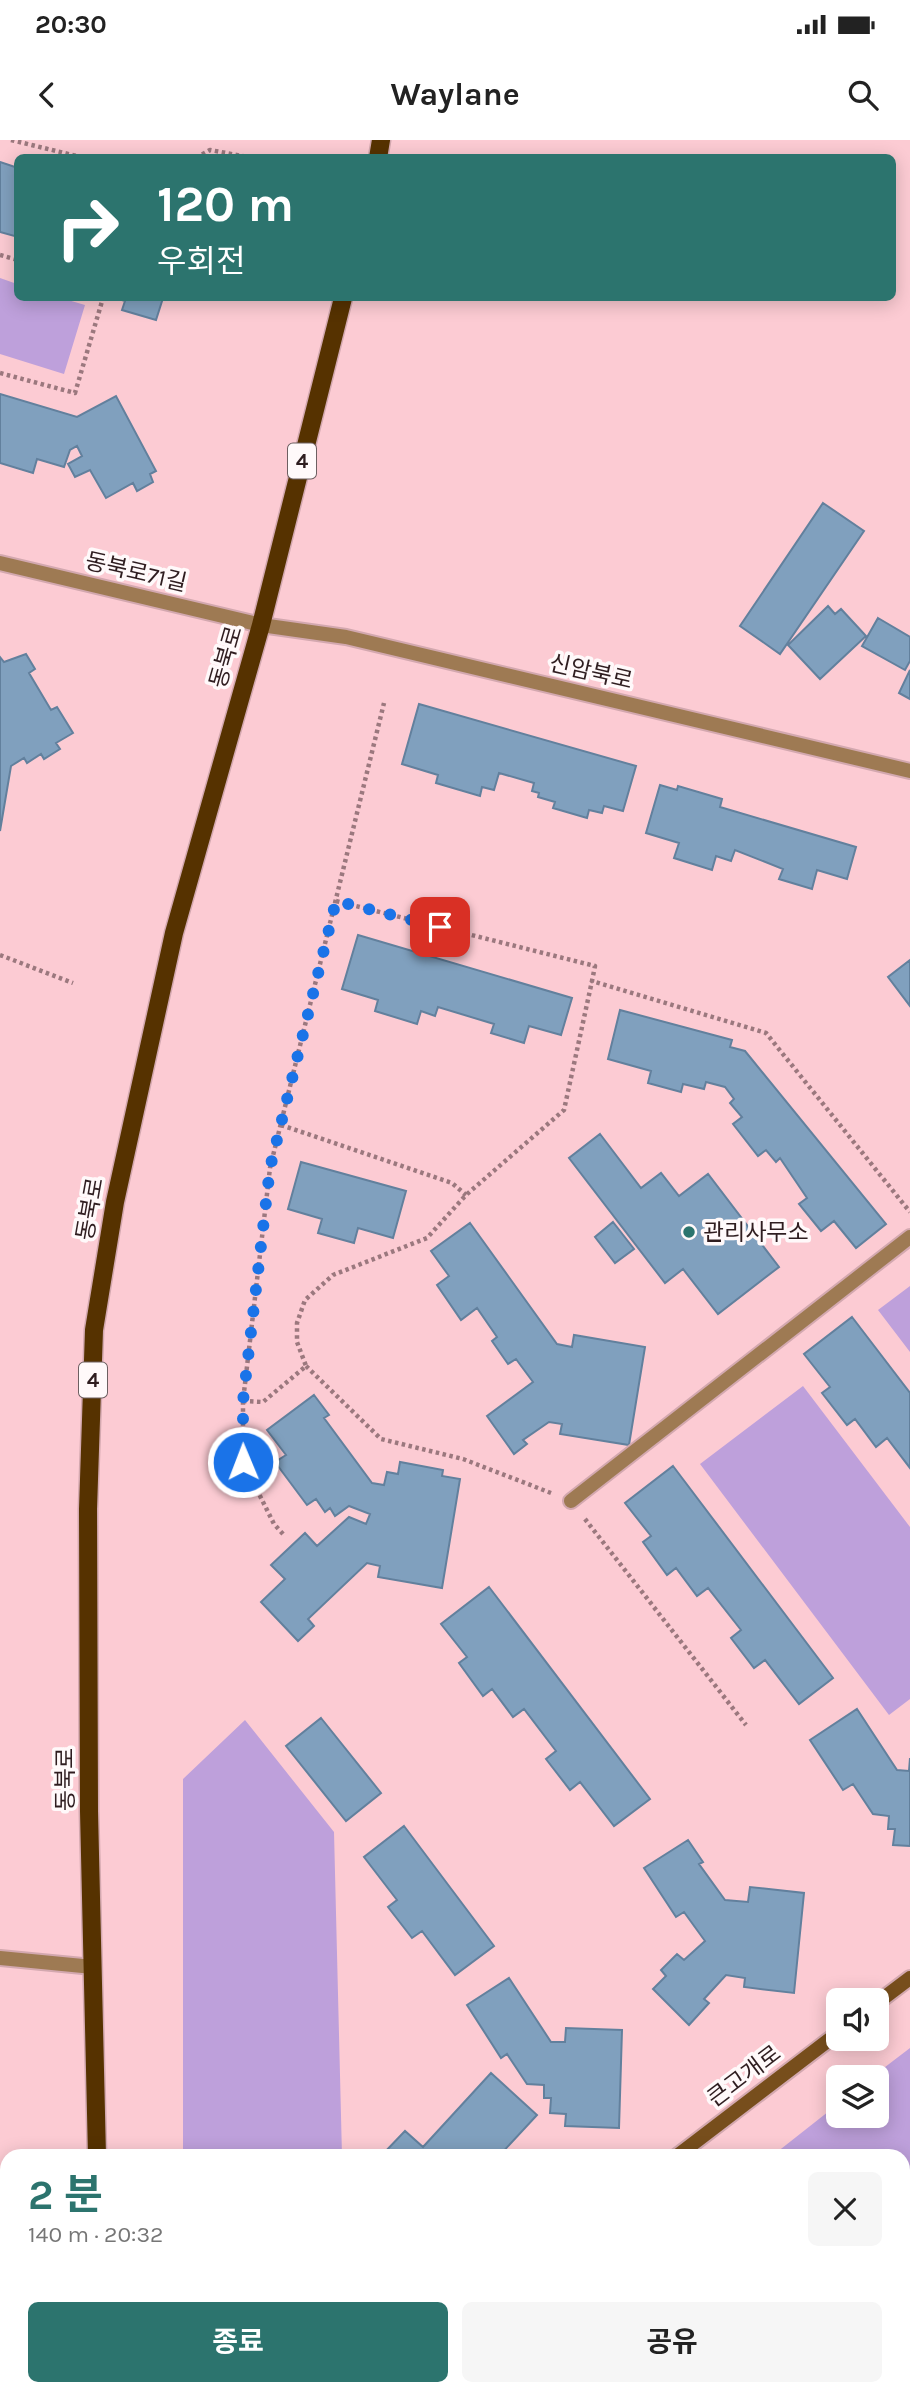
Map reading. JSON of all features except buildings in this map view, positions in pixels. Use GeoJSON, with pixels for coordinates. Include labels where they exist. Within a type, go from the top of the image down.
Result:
{"type":"FeatureCollection","features":[{"type":"Feature","properties":{"kind":"main road","name":"동북로"},"geometry":{"type":"LineString","coordinates":[[97,2149],[88,1509],[94,1330],[115,1202],[174,933],[261,625],[342,301]]}},
{"type":"Feature","properties":{"kind":"main road"},"geometry":{"type":"LineString","coordinates":[[889,1994],[910,1978]]}},
{"type":"Feature","properties":{"kind":"main road","name":"큰고개로"},"geometry":{"type":"LineString","coordinates":[[686,2149],[826,2042]]}},
{"type":"Feature","properties":{"kind":"street","name":"동북로71길"},"geometry":{"type":"LineString","coordinates":[[0,563],[261,625]]}},
{"type":"Feature","properties":{"kind":"street","name":"신암북로"},"geometry":{"type":"LineString","coordinates":[[261,625],[346,637],[910,771]]}},
{"type":"Feature","properties":{"kind":"street"},"geometry":{"type":"LineString","coordinates":[[571,1501],[910,1237]]}},
{"type":"Feature","properties":{"kind":"street"},"geometry":{"type":"LineString","coordinates":[[0,1958],[93,1967]]}},
{"type":"Feature","properties":{"kind":"path"},"geometry":{"type":"LineString","coordinates":[[11,140],[69,154]]}},
{"type":"Feature","properties":{"kind":"path"},"geometry":{"type":"LineString","coordinates":[[203,154],[210,150],[232,154]]}},
{"type":"Feature","properties":{"kind":"path"},"geometry":{"type":"LineString","coordinates":[[0,373],[75,393],[102,301]]}},
{"type":"Feature","properties":{"kind":"path"},"geometry":{"type":"LineString","coordinates":[[283,1534],[274,1524],[243,1462],[243,1401],[270,1168],[384,703]]}},
{"type":"Feature","properties":{"kind":"path"},"geometry":{"type":"LineString","coordinates":[[336,901],[596,966],[564,1110],[466,1195],[427,1238],[333,1275],[304,1300],[298,1323],[297,1342],[306,1366],[381,1439],[463,1459],[571,1501],[746,1724]]}},
{"type":"Feature","properties":{"kind":"path"},"geometry":{"type":"LineString","coordinates":[[0,955],[73,983]]}},
{"type":"Feature","properties":{"kind":"path"},"geometry":{"type":"LineString","coordinates":[[592,981],[766,1033],[910,1212]]}},
{"type":"Feature","properties":{"kind":"path"},"geometry":{"type":"LineString","coordinates":[[281,1125],[452,1183],[466,1195]]}},
{"type":"Feature","properties":{"kind":"path"},"geometry":{"type":"LineString","coordinates":[[243,1401],[263,1402],[306,1366]]}},
{"type":"Feature","properties":{"kind":"shaded area"},"geometry":{"type":"Polygon","coordinates":[[[0,278],[14,283],[14,301],[71,301],[85,305],[64,374],[0,354],[0,278]]]}},
{"type":"Feature","properties":{"kind":"shaded area"},"geometry":{"type":"Polygon","coordinates":[[[910,1286],[910,1352],[878,1310],[910,1286]]]}},
{"type":"Feature","properties":{"kind":"shaded area"},"geometry":{"type":"Polygon","coordinates":[[[803,1386],[910,1527],[910,1699],[889,1715],[700,1464],[803,1386]]]}},
{"type":"Feature","properties":{"kind":"shaded area"},"geometry":{"type":"Polygon","coordinates":[[[245,1720],[334,1832],[342,2149],[183,2149],[183,1779],[245,1720]]]}},
{"type":"Feature","properties":{"kind":"shaded area"},"geometry":{"type":"Polygon","coordinates":[[[910,2048],[910,2149],[781,2149],[826,2113],[826,2128],[889,2128],[888,2065],[910,2048]]]}},
{"type":"Feature","properties":{"kind":"place","name":"관리사무소"},"geometry":{"type":"Point","coordinates":[689,1232]}},
{"type":"Feature","properties":{"kind":"route"},"geometry":{"type":"LineString","coordinates":[[243,1462],[243,1401],[270,1168],[336,901],[440,927]]}}]}
